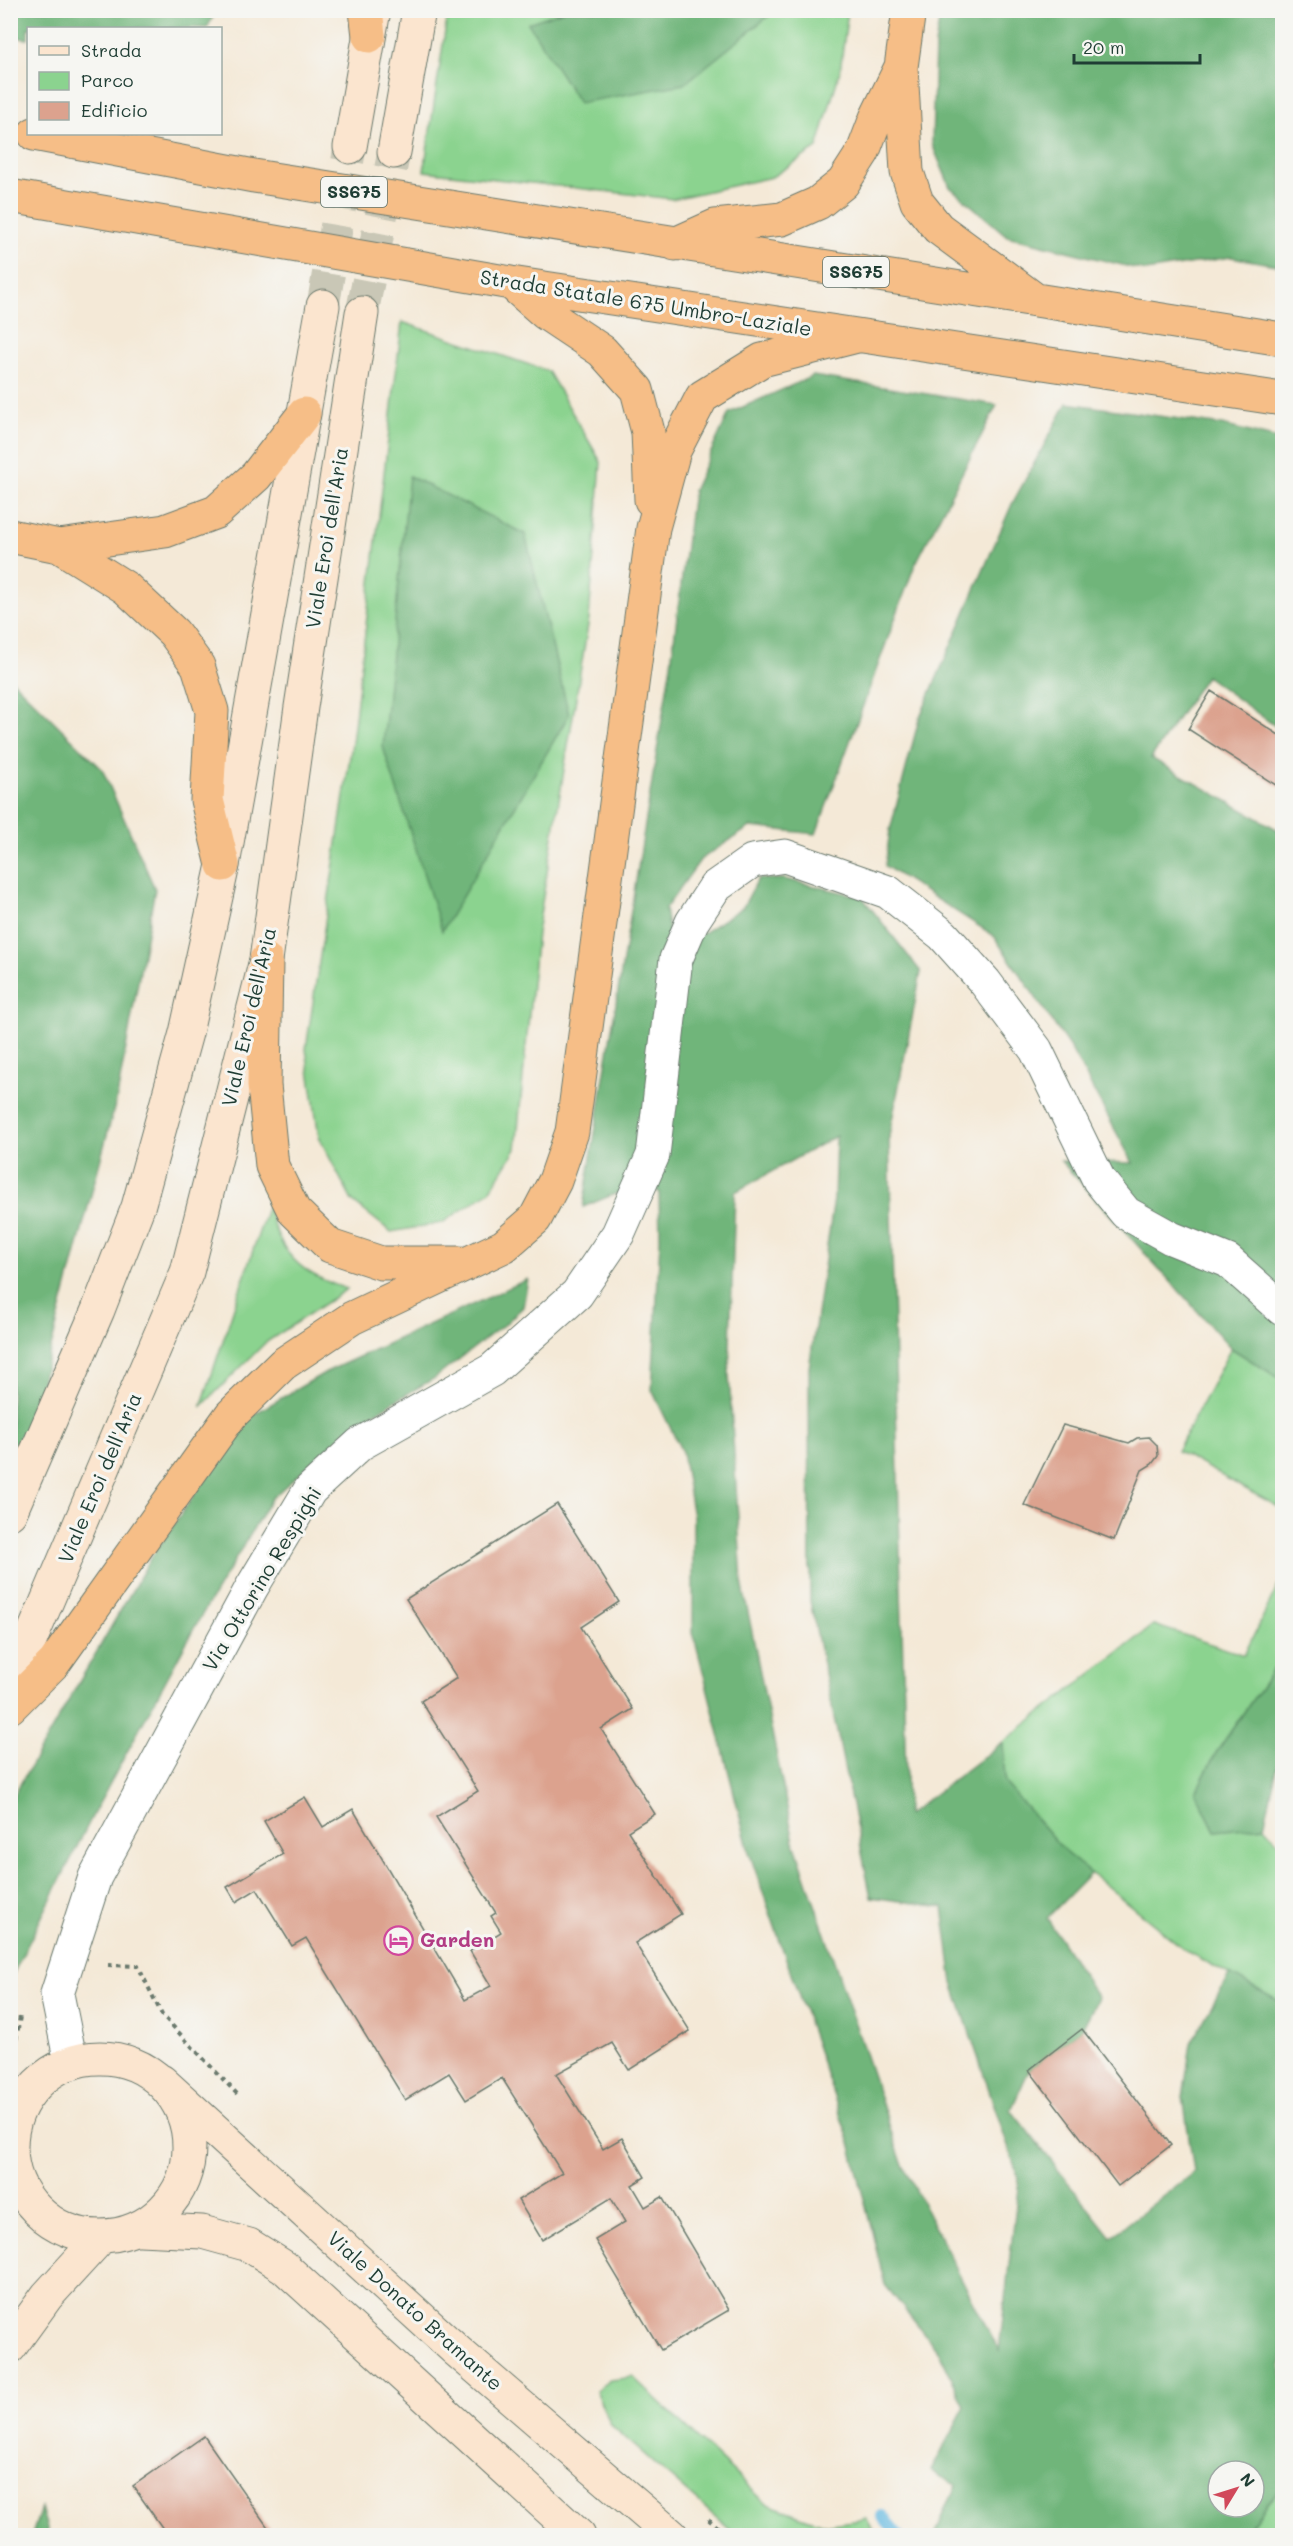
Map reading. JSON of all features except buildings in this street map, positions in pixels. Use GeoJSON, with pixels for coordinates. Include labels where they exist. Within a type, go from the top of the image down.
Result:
{"type":"FeatureCollection","features":[{"type":"Feature","properties":{"kind":"highway"},"geometry":{"type":"LineString","coordinates":[[909,10],[901,67],[907,172],[917,202],[938,228],[1037,301]]}},
{"type":"Feature","properties":{"kind":"highway"},"geometry":{"type":"LineString","coordinates":[[675,244],[715,226],[782,219],[819,203],[843,183],[863,152],[876,118],[901,67]]}},
{"type":"Feature","properties":{"kind":"highway"},"geometry":{"type":"LineString","coordinates":[[10,129],[27,132]]}},
{"type":"Feature","properties":{"kind":"highway","name":"SS675"},"geometry":{"type":"LineString","coordinates":[[39,135],[254,176],[1282,339]]}},
{"type":"Feature","properties":{"kind":"highway","name":"Strada Statale 675 Umbro-Laziale"},"geometry":{"type":"LineString","coordinates":[[10,196],[511,283],[1282,399]]}},
{"type":"Feature","properties":{"kind":"highway"},"geometry":{"type":"LineString","coordinates":[[511,283],[544,313],[602,351],[638,390],[648,432],[653,528]]}},
{"type":"Feature","properties":{"kind":"highway"},"geometry":{"type":"LineString","coordinates":[[10,1707],[54,1663],[231,1415],[283,1364],[352,1318],[504,1246],[536,1219],[555,1181],[572,1132],[653,528],[674,451],[702,397],[762,360],[857,336]]}},
{"type":"Feature","properties":{"kind":"highway"},"geometry":{"type":"LineString","coordinates":[[10,536],[59,546],[165,531],[216,512],[256,476],[304,414]]}},
{"type":"Feature","properties":{"kind":"highway"},"geometry":{"type":"LineString","coordinates":[[59,546],[126,588],[174,633],[198,666],[212,711],[207,800],[223,865]]}},
{"type":"Feature","properties":{"kind":"highway"},"geometry":{"type":"LineString","coordinates":[[266,960],[264,1085],[272,1166],[294,1211],[330,1246],[381,1263],[471,1263]]}},
{"type":"Feature","properties":{"kind":"main road"},"geometry":{"type":"LineString","coordinates":[[394,152],[419,10]]}},
{"type":"Feature","properties":{"kind":"main road"},"geometry":{"type":"LineString","coordinates":[[350,147],[370,19]]}},
{"type":"Feature","properties":{"kind":"main road"},"geometry":{"type":"LineString","coordinates":[[10,1513],[98,1311],[138,1207],[186,1033],[223,865],[322,306]]}},
{"type":"Feature","properties":{"kind":"main road","name":"Viale Eroi dell'Aria"},"geometry":{"type":"LineString","coordinates":[[10,1688],[187,1272],[266,960],[301,707],[362,313]]}},
{"type":"Feature","properties":{"kind":"main road","name":"Viale Donato Bramante"},"geometry":{"type":"LineString","coordinates":[[161,2081],[179,2104],[189,2132],[189,2161],[181,2189],[163,2212],[140,2229],[101,2238],[76,2234],[53,2224],[33,2207],[13,2175],[12,2128],[22,2102],[25,2082],[70,2063],[94,2058],[119,2059],[141,2068],[161,2081],[457,2351],[672,2535]]}},
{"type":"Feature","properties":{"kind":"main road","name":"Viale Donato Bramante"},"geometry":{"type":"LineString","coordinates":[[140,2229],[202,2232],[249,2245],[284,2267],[579,2535]]}},
{"type":"Feature","properties":{"kind":"main road"},"geometry":{"type":"LineString","coordinates":[[10,2347],[47,2296],[101,2238]]}},
{"type":"Feature","properties":{"kind":"street","name":"Via Ottorino Respighi"},"geometry":{"type":"LineString","coordinates":[[70,2063],[57,1994],[95,1877],[252,1587],[310,1490],[360,1444],[492,1370],[577,1294],[618,1234],[653,1155],[676,958],[692,922],[715,886],[752,861],[785,856],[888,892],[943,935],[985,982],[1036,1050],[1099,1180],[1125,1213],[1171,1238],[1228,1261],[1282,1309]]}},
{"type":"Feature","properties":{"kind":"green space"},"geometry":{"type":"Polygon","coordinates":[[[11,10],[216,11],[208,27],[27,27],[27,39],[11,36],[11,10]]]}},
{"type":"Feature","properties":{"kind":"green space"},"geometry":{"type":"Polygon","coordinates":[[[941,10],[1282,11],[1282,266],[1231,257],[1146,271],[1007,236],[950,187],[932,144],[935,45],[941,10]]]}},
{"type":"Feature","properties":{"kind":"green space"},"geometry":{"type":"Polygon","coordinates":[[[448,11],[848,11],[840,71],[817,148],[772,177],[673,199],[424,171],[448,11]]]}},
{"type":"Feature","properties":{"kind":"green space"},"geometry":{"type":"Polygon","coordinates":[[[563,11],[775,11],[684,84],[579,103],[528,23],[563,11]]]}},
{"type":"Feature","properties":{"kind":"green space"},"geometry":{"type":"Polygon","coordinates":[[[402,322],[548,371],[601,462],[589,619],[537,933],[516,1149],[490,1191],[442,1223],[391,1232],[352,1201],[319,1137],[306,1049],[352,743],[402,322]]]}},
{"type":"Feature","properties":{"kind":"green space"},"geometry":{"type":"Polygon","coordinates":[[[813,376],[997,405],[914,567],[816,834],[750,827],[701,859],[665,909],[669,933],[700,935],[743,907],[758,879],[784,879],[862,897],[921,972],[889,1136],[907,1815],[1003,1742],[1005,1783],[1067,1854],[1091,1873],[1047,1918],[1098,1998],[1082,2029],[1029,2070],[1011,2110],[1111,2237],[1194,2172],[1183,2097],[1191,2043],[1230,1974],[1282,2003],[1282,2485],[1266,2506],[1266,2459],[1206,2459],[1206,2519],[1255,2519],[1243,2535],[935,2535],[956,2485],[931,2471],[965,2406],[939,2352],[885,2285],[851,2146],[749,1852],[693,1632],[693,1517],[682,1452],[652,1390],[660,1240],[659,1191],[632,1187],[583,1207],[671,664],[693,491],[729,413],[813,376]],[[836,1136],[735,1192],[729,1375],[742,1582],[794,1842],[902,2163],[999,2351],[1019,2179],[953,1983],[943,1907],[871,1897],[810,1601],[809,1368],[834,1199],[836,1136]]]}},
{"type":"Feature","properties":{"kind":"green space"},"geometry":{"type":"Polygon","coordinates":[[[1067,403],[1222,425],[1282,440],[1282,731],[1206,676],[1151,758],[1282,832],[1282,1380],[1231,1348],[1061,1161],[1133,1163],[1071,1049],[993,935],[885,866],[890,830],[919,719],[1012,504],[1067,403]]]}},
{"type":"Feature","properties":{"kind":"green space"},"geometry":{"type":"Polygon","coordinates":[[[409,476],[525,534],[569,715],[442,931],[383,747],[409,476]]]}},
{"type":"Feature","properties":{"kind":"green space"},"geometry":{"type":"Polygon","coordinates":[[[10,678],[102,769],[155,889],[117,1097],[29,1430],[11,1446],[10,678]]]}},
{"type":"Feature","properties":{"kind":"green space"},"geometry":{"type":"Polygon","coordinates":[[[268,1205],[278,1237],[294,1260],[316,1276],[347,1289],[265,1343],[201,1407],[268,1205]]]}},
{"type":"Feature","properties":{"kind":"green space"},"geometry":{"type":"Polygon","coordinates":[[[528,1279],[523,1307],[506,1323],[435,1378],[355,1424],[271,1499],[197,1623],[94,1813],[11,1978],[11,1800],[152,1556],[247,1418],[326,1372],[528,1279]]]}},
{"type":"Feature","properties":{"kind":"green space"},"geometry":{"type":"Polygon","coordinates":[[[1231,1348],[1282,1380],[1282,1509],[1177,1451],[1231,1348]]]}},
{"type":"Feature","properties":{"kind":"green space"},"geometry":{"type":"Polygon","coordinates":[[[1282,1578],[1282,1657],[1216,1753],[1196,1792],[1215,1831],[1264,1826],[1282,1846],[1282,2003],[1188,1952],[1067,1854],[1005,1783],[1003,1742],[1154,1625],[1244,1655],[1282,1578]]]}},
{"type":"Feature","properties":{"kind":"green space"},"geometry":{"type":"Polygon","coordinates":[[[1282,1657],[1282,1747],[1264,1826],[1215,1831],[1196,1792],[1216,1753],[1282,1657]]]}},
{"type":"Feature","properties":{"kind":"green space"},"geometry":{"type":"Polygon","coordinates":[[[633,2377],[767,2504],[826,2525],[866,2519],[876,2535],[736,2535],[611,2425],[596,2390],[610,2380],[633,2377]]]}},
{"type":"Feature","properties":{"kind":"green space"},"geometry":{"type":"Polygon","coordinates":[[[1282,2485],[1282,2535],[1243,2535],[1255,2519],[1266,2519],[1266,2506],[1282,2485]]]}},
{"type":"Feature","properties":{"kind":"green space"},"geometry":{"type":"Polygon","coordinates":[[[41,2508],[49,2535],[32,2535],[41,2508]]]}},
{"type":"Feature","properties":{"kind":"waterway"},"geometry":{"type":"LineString","coordinates":[[882,2516],[899,2536]]}},
{"type":"Feature","properties":{"kind":"tunnel"},"geometry":{"type":"LineString","coordinates":[[323,306],[350,147]]}},
{"type":"Feature","properties":{"kind":"tunnel"},"geometry":{"type":"LineString","coordinates":[[362,313],[394,152]]}},
{"type":"Feature","properties":{"kind":"place","name":"Garden"},"geometry":{"type":"Point","coordinates":[399,1940]}}]}
